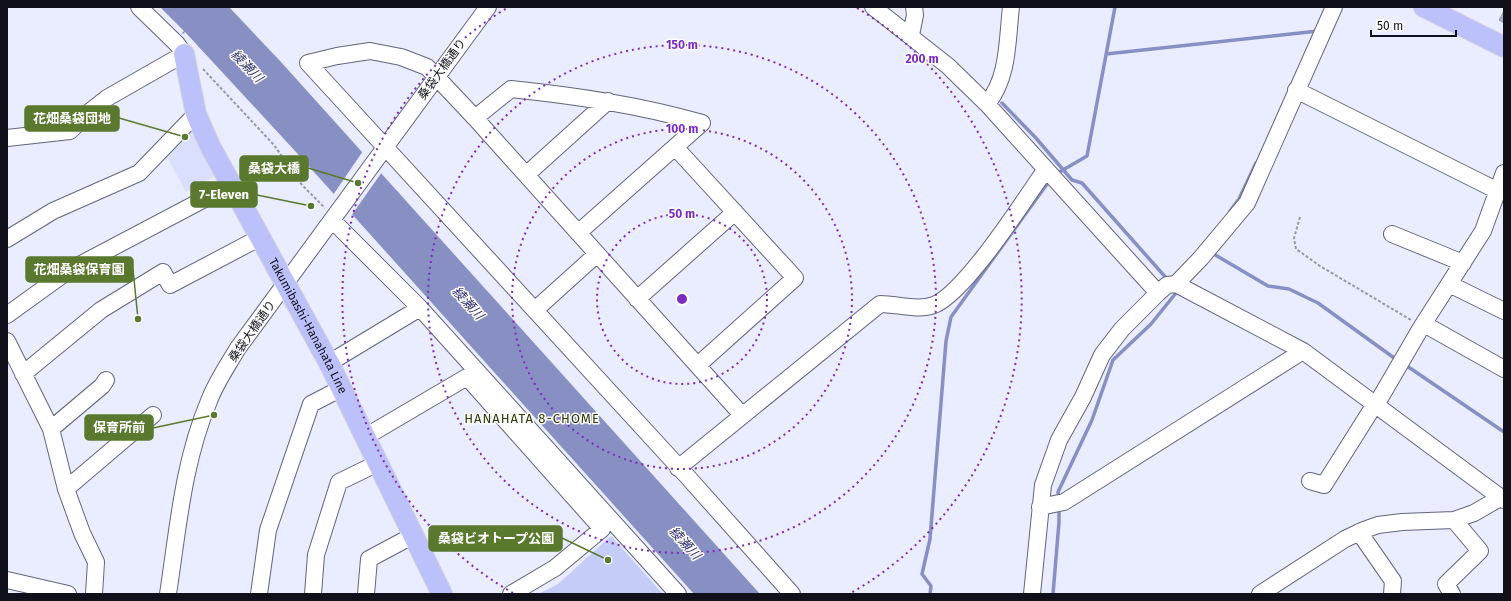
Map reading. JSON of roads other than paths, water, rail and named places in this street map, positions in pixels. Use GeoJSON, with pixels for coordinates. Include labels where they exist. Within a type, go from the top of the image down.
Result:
{"type":"FeatureCollection","features":[{"type":"Feature","properties":{"kind":"main road"},"geometry":{"type":"LineString","coordinates":[[1424,7],[1504,47]]}},
{"type":"Feature","properties":{"kind":"main road","name":"Takumibashi-Hanahata Line"},"geometry":{"type":"LineString","coordinates":[[184,54],[196,114],[210,146],[286,282],[342,388],[442,594]]}},
{"type":"Feature","properties":{"kind":"street"},"geometry":{"type":"LineString","coordinates":[[7,138],[70,131],[88,113],[107,98],[184,54],[177,44],[139,7]]}},
{"type":"Feature","properties":{"kind":"street","name":"桑袋大橋通り"},"geometry":{"type":"LineString","coordinates":[[168,594],[184,488],[200,422],[219,380],[238,348],[488,7]]}},
{"type":"Feature","properties":{"kind":"street"},"geometry":{"type":"LineString","coordinates":[[873,7],[911,35],[948,66],[987,104],[1158,293]]}},
{"type":"Feature","properties":{"kind":"street"},"geometry":{"type":"LineString","coordinates":[[911,35],[915,15],[914,7]]}},
{"type":"Feature","properties":{"kind":"street"},"geometry":{"type":"LineString","coordinates":[[987,104],[996,92],[1003,76],[1011,7]]}},
{"type":"Feature","properties":{"kind":"street"},"geometry":{"type":"LineString","coordinates":[[1176,284],[1221,235],[1246,203],[1334,7]]}},
{"type":"Feature","properties":{"kind":"street"},"geometry":{"type":"LineString","coordinates":[[742,415],[475,118],[427,67],[401,57],[370,51],[337,56],[308,63],[383,150],[535,310],[792,594]]}},
{"type":"Feature","properties":{"kind":"street"},"geometry":{"type":"LineString","coordinates":[[475,118],[511,89],[608,101],[657,110],[702,123],[578,233]]}},
{"type":"Feature","properties":{"kind":"street"},"geometry":{"type":"LineString","coordinates":[[1296,90],[1498,195]]}},
{"type":"Feature","properties":{"kind":"street"},"geometry":{"type":"LineString","coordinates":[[526,175],[608,101]]}},
{"type":"Feature","properties":{"kind":"street"},"geometry":{"type":"LineString","coordinates":[[7,239],[53,211],[139,173],[196,114]]}},
{"type":"Feature","properties":{"kind":"street"},"geometry":{"type":"LineString","coordinates":[[675,148],[795,278],[698,365]]}},
{"type":"Feature","properties":{"kind":"street"},"geometry":{"type":"LineString","coordinates":[[678,468],[880,304],[922,308],[934,305],[949,297],[965,280],[1046,168]]}},
{"type":"Feature","properties":{"kind":"street"},"geometry":{"type":"LineString","coordinates":[[1310,481],[1324,485],[1483,231],[1498,195],[1504,173]]}},
{"type":"Feature","properties":{"kind":"street"},"geometry":{"type":"LineString","coordinates":[[7,315],[68,271],[231,185]]}},
{"type":"Feature","properties":{"kind":"street"},"geometry":{"type":"LineString","coordinates":[[637,299],[735,212]]}},
{"type":"Feature","properties":{"kind":"street"},"geometry":{"type":"LineString","coordinates":[[334,217],[420,308],[678,594]]}},
{"type":"Feature","properties":{"kind":"street"},"geometry":{"type":"LineString","coordinates":[[1392,234],[1463,263]]}},
{"type":"Feature","properties":{"kind":"street"},"geometry":{"type":"LineString","coordinates":[[23,374],[101,310],[162,272],[170,285],[261,238]]}},
{"type":"Feature","properties":{"kind":"street"},"geometry":{"type":"LineString","coordinates":[[535,310],[597,254]]}},
{"type":"Feature","properties":{"kind":"street"},"geometry":{"type":"LineString","coordinates":[[1034,592],[1043,485],[1059,440],[1083,397],[1102,355],[1122,329],[1158,293],[1167,285],[1176,284],[1303,351],[1502,499],[1474,513],[1454,520],[1402,522],[1378,525],[1359,532],[1345,539],[1266,592]]}},
{"type":"Feature","properties":{"kind":"street"},"geometry":{"type":"LineString","coordinates":[[1449,284],[1502,305]]}},
{"type":"Feature","properties":{"kind":"street"},"geometry":{"type":"LineString","coordinates":[[329,363],[420,308]]}},
{"type":"Feature","properties":{"kind":"street"},"geometry":{"type":"LineString","coordinates":[[1423,325],[1504,369]]}},
{"type":"Feature","properties":{"kind":"street"},"geometry":{"type":"LineString","coordinates":[[7,341],[51,429],[66,489],[82,533],[96,562],[94,594]]}},
{"type":"Feature","properties":{"kind":"street"},"geometry":{"type":"LineString","coordinates":[[1040,507],[1064,502],[1303,351]]}},
{"type":"Feature","properties":{"kind":"street"},"geometry":{"type":"LineString","coordinates":[[365,437],[467,377],[602,529],[555,568],[511,594]]}},
{"type":"Feature","properties":{"kind":"street"},"geometry":{"type":"LineString","coordinates":[[51,429],[102,386],[106,380]]}},
{"type":"Feature","properties":{"kind":"street"},"geometry":{"type":"LineString","coordinates":[[259,594],[268,530],[311,404],[342,388]]}},
{"type":"Feature","properties":{"kind":"street"},"geometry":{"type":"LineString","coordinates":[[66,489],[153,415]]}},
{"type":"Feature","properties":{"kind":"street"},"geometry":{"type":"LineString","coordinates":[[313,594],[316,555],[339,482],[378,463]]}},
{"type":"Feature","properties":{"kind":"street"},"geometry":{"type":"LineString","coordinates":[[1452,594],[1446,584],[1480,551],[1454,520]]}},
{"type":"Feature","properties":{"kind":"street"},"geometry":{"type":"LineString","coordinates":[[1359,532],[1393,581],[1392,594]]}},
{"type":"Feature","properties":{"kind":"street"},"geometry":{"type":"LineString","coordinates":[[366,594],[369,559],[414,535]]}},
{"type":"Feature","properties":{"kind":"street"},"geometry":{"type":"LineString","coordinates":[[7,580],[68,594]]}},
{"type":"Feature","properties":{"kind":"water","name":"綾瀬川"},"geometry":{"type":"Polygon","coordinates":[[[160,7],[229,7],[281,62],[760,594],[694,594],[296,152],[185,32],[183,34],[182,33],[184,31],[160,7]]]}},
{"type":"Feature","properties":{"kind":"waterway"},"geometry":{"type":"LineString","coordinates":[[1056,174],[1087,156],[1115,7]]}},
{"type":"Feature","properties":{"kind":"waterway"},"geometry":{"type":"LineString","coordinates":[[1106,54],[1318,31]]}},
{"type":"Feature","properties":{"kind":"waterway"},"geometry":{"type":"LineString","coordinates":[[1002,103],[1035,137],[1072,180],[1082,183],[1168,280]]}},
{"type":"Feature","properties":{"kind":"waterway"},"geometry":{"type":"LineString","coordinates":[[1230,211],[1239,199],[1256,163]]}},
{"type":"Feature","properties":{"kind":"waterway"},"geometry":{"type":"LineString","coordinates":[[930,594],[931,586],[922,574],[930,539],[946,341],[951,317],[1050,180]]}},
{"type":"Feature","properties":{"kind":"waterway"},"geometry":{"type":"LineString","coordinates":[[1212,253],[1268,286],[1289,289],[1318,303],[1397,360]]}},
{"type":"Feature","properties":{"kind":"waterway"},"geometry":{"type":"LineString","coordinates":[[1059,499],[1058,492],[1092,420],[1113,360],[1151,324],[1176,293],[1174,290]]}},
{"type":"Feature","properties":{"kind":"waterway"},"geometry":{"type":"LineString","coordinates":[[1404,364],[1504,432]]}},
{"type":"Feature","properties":{"kind":"waterway"},"geometry":{"type":"LineString","coordinates":[[1053,594],[1059,507]]}},
{"type":"Feature","properties":{"kind":"place","name":"花畑桑袋団地"},"geometry":{"type":"Point","coordinates":[185,137]}},
{"type":"Feature","properties":{"kind":"place","name":"桑袋大橋"},"geometry":{"type":"Point","coordinates":[358,183]}},
{"type":"Feature","properties":{"kind":"place","name":"7-Eleven"},"geometry":{"type":"Point","coordinates":[311,206]}},
{"type":"Feature","properties":{"kind":"place","name":"花畑桑袋保育園"},"geometry":{"type":"Point","coordinates":[138,319]}},
{"type":"Feature","properties":{"kind":"place","name":"保育所前"},"geometry":{"type":"Point","coordinates":[214,415]}},
{"type":"Feature","properties":{"kind":"place","name":"桑袋ビオトープ公園"},"geometry":{"type":"Point","coordinates":[608,560]}},
{"type":"Feature","properties":{"kind":"district","name":"HANAHATA 8-CHOME"},"geometry":{"type":"Point","coordinates":[532,418]}}]}
